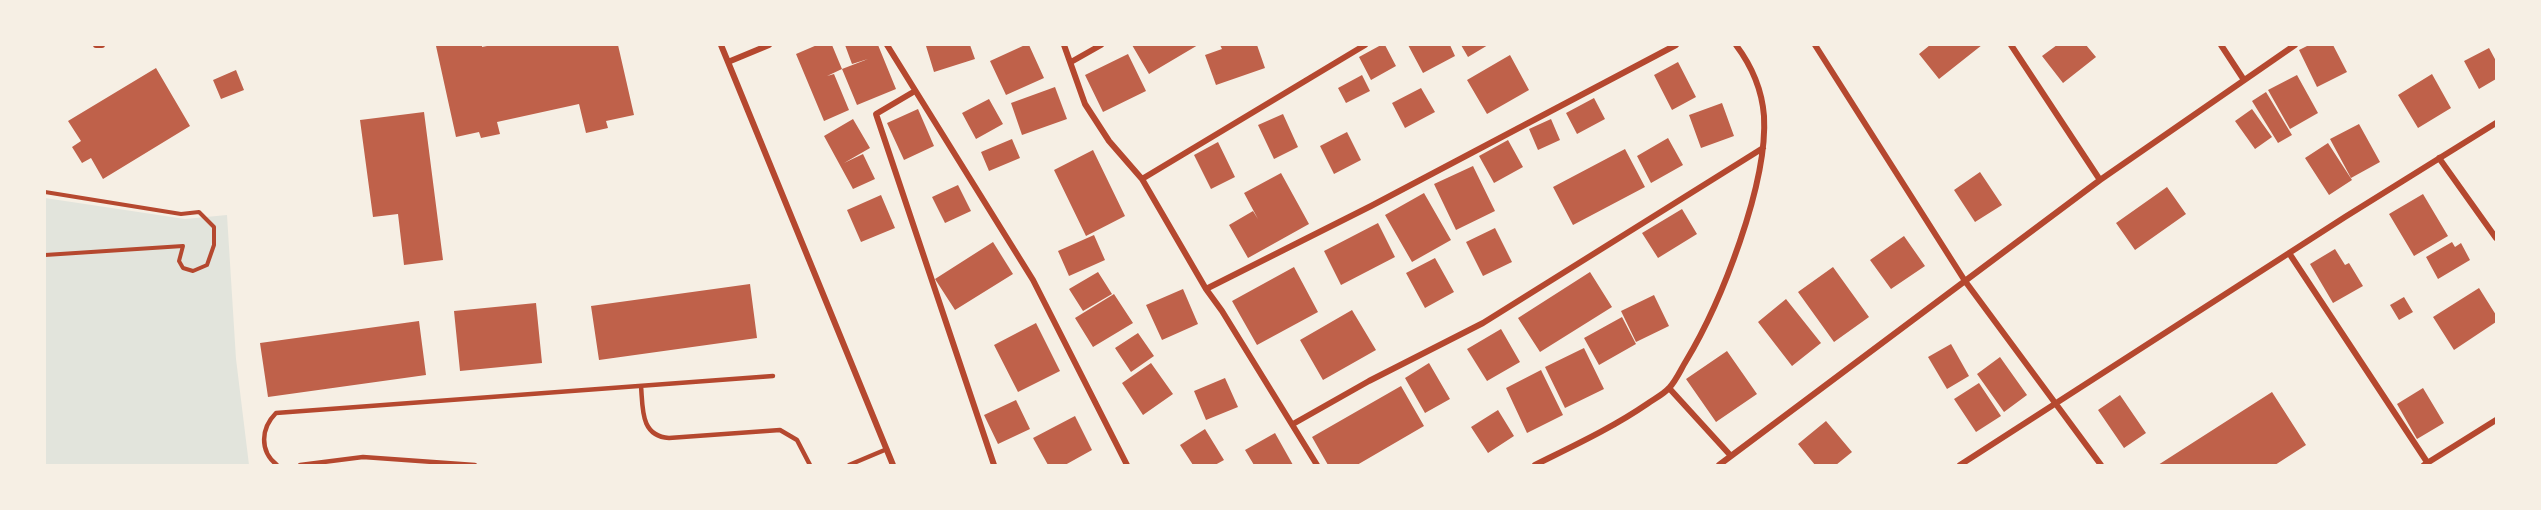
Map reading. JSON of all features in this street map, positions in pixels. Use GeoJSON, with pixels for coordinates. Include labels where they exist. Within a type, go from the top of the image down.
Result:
{"type":"FeatureCollection","features":[{"type":"Feature","properties":{"kind":"street"},"geometry":{"type":"LineString","coordinates":[[96,45],[102,45]]}},
{"type":"Feature","properties":{"kind":"street"},"geometry":{"type":"LineString","coordinates":[[721,45],[893,465]]}},
{"type":"Feature","properties":{"kind":"street"},"geometry":{"type":"LineString","coordinates":[[728,62],[768,45]]}},
{"type":"Feature","properties":{"kind":"street"},"geometry":{"type":"LineString","coordinates":[[886,45],[1033,280],[1127,465]]}},
{"type":"Feature","properties":{"kind":"street"},"geometry":{"type":"LineString","coordinates":[[1064,45],[1085,104],[1109,141],[1142,179],[1206,289],[1317,465]]}},
{"type":"Feature","properties":{"kind":"street"},"geometry":{"type":"LineString","coordinates":[[1071,63],[1101,45]]}},
{"type":"Feature","properties":{"kind":"street"},"geometry":{"type":"LineString","coordinates":[[1142,179],[1365,45]]}},
{"type":"Feature","properties":{"kind":"street"},"geometry":{"type":"LineString","coordinates":[[1206,289],[1371,206],[1676,45]]}},
{"type":"Feature","properties":{"kind":"street"},"geometry":{"type":"LineString","coordinates":[[1535,465],[1624,420],[1669,388],[1710,316],[1735,256],[1763,148],[1764,115],[1758,87],[1747,60],[1736,45]]}},
{"type":"Feature","properties":{"kind":"street"},"geometry":{"type":"LineString","coordinates":[[1815,45],[1965,281],[2100,465]]}},
{"type":"Feature","properties":{"kind":"street"},"geometry":{"type":"LineString","coordinates":[[2011,45],[2100,180]]}},
{"type":"Feature","properties":{"kind":"street"},"geometry":{"type":"LineString","coordinates":[[2221,45],[2244,80]]}},
{"type":"Feature","properties":{"kind":"street"},"geometry":{"type":"LineString","coordinates":[[1719,465],[2100,180],[2295,45]]}},
{"type":"Feature","properties":{"kind":"street"},"geometry":{"type":"LineString","coordinates":[[915,91],[876,114],[994,465]]}},
{"type":"Feature","properties":{"kind":"street"},"geometry":{"type":"LineString","coordinates":[[1960,465],[2496,123]]}},
{"type":"Feature","properties":{"kind":"street"},"geometry":{"type":"LineString","coordinates":[[1293,424],[1369,381],[1483,324],[1763,148]]}},
{"type":"Feature","properties":{"kind":"street"},"geometry":{"type":"LineString","coordinates":[[2439,158],[2496,238]]}},
{"type":"Feature","properties":{"kind":"street"},"geometry":{"type":"LineString","coordinates":[[2289,253],[2426,463],[2496,420]]}},
{"type":"Feature","properties":{"kind":"street"},"geometry":{"type":"LineString","coordinates":[[1669,388],[1731,456]]}},
{"type":"Feature","properties":{"kind":"lane"},"geometry":{"type":"LineString","coordinates":[[277,465],[268,457],[263,441],[266,426],[276,413],[773,376]]}},
{"type":"Feature","properties":{"kind":"lane"},"geometry":{"type":"LineString","coordinates":[[641,386],[644,422],[658,436],[669,438],[780,430],[797,440],[810,465]]}},
{"type":"Feature","properties":{"kind":"lane"},"geometry":{"type":"LineString","coordinates":[[849,465],[886,449]]}},
{"type":"Feature","properties":{"kind":"lane"},"geometry":{"type":"LineString","coordinates":[[300,465],[363,458],[475,465]]}},
{"type":"Feature","properties":{"kind":"path"},"geometry":{"type":"LineString","coordinates":[[45,192],[181,214],[199,212],[214,226],[214,245],[207,265],[193,271],[183,268],[179,261],[183,246],[45,255]]}},
{"type":"Feature","properties":{"kind":"shaded area"},"geometry":{"type":"Polygon","coordinates":[[[45,198],[185,219],[227,215],[236,359],[249,465],[45,465],[45,198]]]}},
{"type":"Feature","properties":{"kind":"building"},"geometry":{"type":"Polygon","coordinates":[[[482,45],[482,47],[492,45],[618,45],[634,115],[606,121],[608,128],[586,133],[579,104],[497,122],[500,134],[481,138],[479,132],[456,137],[436,46],[482,45]]]}},
{"type":"Feature","properties":{"kind":"building"},"geometry":{"type":"Polygon","coordinates":[[[817,45],[832,45],[842,69],[827,76],[834,74],[849,110],[824,121],[796,54],[817,45]]]}},
{"type":"Feature","properties":{"kind":"building"},"geometry":{"type":"Polygon","coordinates":[[[845,45],[878,45],[896,89],[857,105],[842,69],[868,59],[852,64],[845,45]]]}},
{"type":"Feature","properties":{"kind":"building"},"geometry":{"type":"Polygon","coordinates":[[[970,45],[975,59],[934,72],[926,46],[970,45]]]}},
{"type":"Feature","properties":{"kind":"building"},"geometry":{"type":"Polygon","coordinates":[[[1029,45],[1044,78],[1006,95],[990,61],[1029,45]]]}},
{"type":"Feature","properties":{"kind":"building"},"geometry":{"type":"Polygon","coordinates":[[[1132,45],[1198,45],[1149,74],[1132,45]]]}},
{"type":"Feature","properties":{"kind":"building"},"geometry":{"type":"Polygon","coordinates":[[[1220,45],[1257,45],[1265,68],[1216,85],[1205,55],[1222,49],[1220,45]]]}},
{"type":"Feature","properties":{"kind":"building"},"geometry":{"type":"Polygon","coordinates":[[[1385,45],[1396,66],[1371,80],[1359,57],[1385,45]]]}},
{"type":"Feature","properties":{"kind":"building"},"geometry":{"type":"Polygon","coordinates":[[[1408,45],[1450,45],[1455,56],[1423,73],[1408,45]]]}},
{"type":"Feature","properties":{"kind":"building"},"geometry":{"type":"Polygon","coordinates":[[[1461,45],[1488,45],[1468,57],[1461,45]]]}},
{"type":"Feature","properties":{"kind":"building"},"geometry":{"type":"Polygon","coordinates":[[[1930,45],[1982,45],[1939,79],[1919,54],[1930,45]]]}},
{"type":"Feature","properties":{"kind":"building"},"geometry":{"type":"Polygon","coordinates":[[[2057,45],[2086,45],[2096,57],[2063,83],[2042,56],[2057,45]]]}},
{"type":"Feature","properties":{"kind":"building"},"geometry":{"type":"Polygon","coordinates":[[[2309,45],[2333,45],[2347,72],[2317,87],[2299,50],[2309,45]]]}},
{"type":"Feature","properties":{"kind":"building"},"geometry":{"type":"Polygon","coordinates":[[[2489,48],[2496,61],[2496,79],[2479,89],[2464,61],[2489,48]]]}},
{"type":"Feature","properties":{"kind":"building"},"geometry":{"type":"Polygon","coordinates":[[[1128,54],[1146,91],[1103,112],[1085,75],[1128,54]]]}},
{"type":"Feature","properties":{"kind":"building"},"geometry":{"type":"Polygon","coordinates":[[[1510,55],[1529,90],[1487,114],[1467,80],[1510,55]]]}},
{"type":"Feature","properties":{"kind":"building"},"geometry":{"type":"Polygon","coordinates":[[[1678,62],[1696,97],[1672,110],[1654,75],[1678,62]]]}},
{"type":"Feature","properties":{"kind":"building"},"geometry":{"type":"Polygon","coordinates":[[[156,68],[190,126],[103,179],[91,158],[82,163],[72,147],[81,141],[68,121],[156,68]]]}},
{"type":"Feature","properties":{"kind":"building"},"geometry":{"type":"Polygon","coordinates":[[[236,70],[244,90],[221,99],[213,80],[236,70]]]}},
{"type":"Feature","properties":{"kind":"building"},"geometry":{"type":"Polygon","coordinates":[[[2432,74],[2451,108],[2418,128],[2398,95],[2432,74]]]}},
{"type":"Feature","properties":{"kind":"building"},"geometry":{"type":"Polygon","coordinates":[[[1362,75],[1370,91],[1346,103],[1338,88],[1362,75]]]}},
{"type":"Feature","properties":{"kind":"building"},"geometry":{"type":"Polygon","coordinates":[[[2297,75],[2318,113],[2290,129],[2268,90],[2297,75]]]}},
{"type":"Feature","properties":{"kind":"building"},"geometry":{"type":"Polygon","coordinates":[[[1055,87],[1067,119],[1022,135],[1011,103],[1055,87]]]}},
{"type":"Feature","properties":{"kind":"building"},"geometry":{"type":"Polygon","coordinates":[[[1421,88],[1435,112],[1405,128],[1392,103],[1421,88]]]}},
{"type":"Feature","properties":{"kind":"building"},"geometry":{"type":"Polygon","coordinates":[[[2266,92],[2292,135],[2278,143],[2252,101],[2266,92]]]}},
{"type":"Feature","properties":{"kind":"building"},"geometry":{"type":"Polygon","coordinates":[[[1594,98],[1605,119],[1577,134],[1566,113],[1594,98]]]}},
{"type":"Feature","properties":{"kind":"building"},"geometry":{"type":"Polygon","coordinates":[[[989,99],[1003,124],[976,139],[962,113],[989,99]]]}},
{"type":"Feature","properties":{"kind":"building"},"geometry":{"type":"Polygon","coordinates":[[[1722,103],[1734,136],[1701,148],[1689,115],[1722,103]]]}},
{"type":"Feature","properties":{"kind":"building"},"geometry":{"type":"Polygon","coordinates":[[[918,109],[934,146],[904,160],[887,123],[918,109]]]}},
{"type":"Feature","properties":{"kind":"building"},"geometry":{"type":"Polygon","coordinates":[[[2252,109],[2272,137],[2255,149],[2235,121],[2252,109]]]}},
{"type":"Feature","properties":{"kind":"building"},"geometry":{"type":"Polygon","coordinates":[[[424,112],[443,260],[404,265],[398,214],[373,217],[360,120],[424,112]]]}},
{"type":"Feature","properties":{"kind":"building"},"geometry":{"type":"Polygon","coordinates":[[[1283,114],[1298,147],[1274,159],[1258,125],[1283,114]]]}},
{"type":"Feature","properties":{"kind":"building"},"geometry":{"type":"Polygon","coordinates":[[[853,119],[870,148],[844,163],[863,154],[875,179],[853,189],[824,136],[853,119]]]}},
{"type":"Feature","properties":{"kind":"building"},"geometry":{"type":"Polygon","coordinates":[[[1551,119],[1560,140],[1538,150],[1529,129],[1551,119]]]}},
{"type":"Feature","properties":{"kind":"building"},"geometry":{"type":"Polygon","coordinates":[[[2359,124],[2380,162],[2351,178],[2330,139],[2359,124]]]}},
{"type":"Feature","properties":{"kind":"building"},"geometry":{"type":"Polygon","coordinates":[[[1347,132],[1361,160],[1334,174],[1320,146],[1347,132]]]}},
{"type":"Feature","properties":{"kind":"building"},"geometry":{"type":"Polygon","coordinates":[[[1668,138],[1683,165],[1651,183],[1637,156],[1668,138]]]}},
{"type":"Feature","properties":{"kind":"building"},"geometry":{"type":"Polygon","coordinates":[[[1012,139],[1020,158],[989,171],[981,152],[1012,139]]]}},
{"type":"Feature","properties":{"kind":"building"},"geometry":{"type":"Polygon","coordinates":[[[1508,140],[1523,167],[1494,183],[1479,156],[1508,140]]]}},
{"type":"Feature","properties":{"kind":"building"},"geometry":{"type":"Polygon","coordinates":[[[1218,142],[1235,177],[1211,189],[1194,155],[1218,142]]]}},
{"type":"Feature","properties":{"kind":"building"},"geometry":{"type":"Polygon","coordinates":[[[2328,143],[2352,180],[2329,195],[2305,158],[2328,143]]]}},
{"type":"Feature","properties":{"kind":"building"},"geometry":{"type":"Polygon","coordinates":[[[1625,149],[1645,187],[1573,225],[1553,187],[1625,149]]]}},
{"type":"Feature","properties":{"kind":"building"},"geometry":{"type":"Polygon","coordinates":[[[1093,150],[1125,216],[1086,236],[1054,170],[1093,150]]]}},
{"type":"Feature","properties":{"kind":"building"},"geometry":{"type":"Polygon","coordinates":[[[1473,166],[1495,211],[1456,230],[1434,184],[1473,166]]]}},
{"type":"Feature","properties":{"kind":"building"},"geometry":{"type":"Polygon","coordinates":[[[1980,172],[2002,205],[1975,222],[1954,190],[1980,172]]]}},
{"type":"Feature","properties":{"kind":"building"},"geometry":{"type":"Polygon","coordinates":[[[1281,173],[1309,224],[1248,258],[1229,225],[1253,211],[1258,219],[1244,193],[1281,173]]]}},
{"type":"Feature","properties":{"kind":"building"},"geometry":{"type":"Polygon","coordinates":[[[958,185],[971,211],[945,223],[932,197],[958,185]]]}},
{"type":"Feature","properties":{"kind":"building"},"geometry":{"type":"Polygon","coordinates":[[[2167,187],[2186,214],[2135,250],[2116,223],[2167,187]]]}},
{"type":"Feature","properties":{"kind":"building"},"geometry":{"type":"Polygon","coordinates":[[[1424,193],[1451,240],[1412,262],[1385,215],[1424,193]]]}},
{"type":"Feature","properties":{"kind":"building"},"geometry":{"type":"Polygon","coordinates":[[[2423,194],[2448,236],[2414,256],[2389,214],[2423,194]]]}},
{"type":"Feature","properties":{"kind":"building"},"geometry":{"type":"Polygon","coordinates":[[[881,195],[895,228],[861,242],[847,210],[881,195]]]}},
{"type":"Feature","properties":{"kind":"building"},"geometry":{"type":"Polygon","coordinates":[[[1682,209],[1697,234],[1658,258],[1642,233],[1682,209]]]}},
{"type":"Feature","properties":{"kind":"building"},"geometry":{"type":"Polygon","coordinates":[[[1378,223],[1395,257],[1341,285],[1324,251],[1378,223]]]}},
{"type":"Feature","properties":{"kind":"building"},"geometry":{"type":"Polygon","coordinates":[[[1495,228],[1512,262],[1483,276],[1466,242],[1495,228]]]}},
{"type":"Feature","properties":{"kind":"building"},"geometry":{"type":"Polygon","coordinates":[[[1094,235],[1105,260],[1069,276],[1058,251],[1094,235]]]}},
{"type":"Feature","properties":{"kind":"building"},"geometry":{"type":"Polygon","coordinates":[[[1904,236],[1925,266],[1891,289],[1870,260],[1904,236]]]}},
{"type":"Feature","properties":{"kind":"building"},"geometry":{"type":"Polygon","coordinates":[[[993,242],[1013,274],[955,310],[935,279],[993,242]]]}},
{"type":"Feature","properties":{"kind":"building"},"geometry":{"type":"Polygon","coordinates":[[[2452,242],[2455,247],[2461,243],[2470,260],[2438,279],[2426,257],[2452,242]]]}},
{"type":"Feature","properties":{"kind":"building"},"geometry":{"type":"Polygon","coordinates":[[[2335,249],[2345,265],[2349,263],[2363,286],[2333,303],[2310,264],[2335,249]]]}},
{"type":"Feature","properties":{"kind":"building"},"geometry":{"type":"Polygon","coordinates":[[[1435,258],[1454,292],[1425,308],[1406,273],[1435,258]]]}},
{"type":"Feature","properties":{"kind":"building"},"geometry":{"type":"Polygon","coordinates":[[[1294,267],[1318,312],[1257,345],[1232,301],[1294,267]]]}},
{"type":"Feature","properties":{"kind":"building"},"geometry":{"type":"Polygon","coordinates":[[[1833,267],[1869,317],[1834,342],[1798,292],[1833,267]]]}},
{"type":"Feature","properties":{"kind":"building"},"geometry":{"type":"Polygon","coordinates":[[[1098,272],[1112,294],[1083,311],[1069,289],[1098,272]]]}},
{"type":"Feature","properties":{"kind":"building"},"geometry":{"type":"Polygon","coordinates":[[[1590,272],[1612,307],[1540,352],[1518,318],[1590,272]]]}},
{"type":"Feature","properties":{"kind":"building"},"geometry":{"type":"Polygon","coordinates":[[[750,284],[757,338],[599,360],[591,306],[750,284]]]}},
{"type":"Feature","properties":{"kind":"building"},"geometry":{"type":"Polygon","coordinates":[[[2479,288],[2496,315],[2496,322],[2454,350],[2433,317],[2479,288]]]}},
{"type":"Feature","properties":{"kind":"building"},"geometry":{"type":"Polygon","coordinates":[[[1183,289],[1198,324],[1162,340],[1146,305],[1183,289]]]}},
{"type":"Feature","properties":{"kind":"building"},"geometry":{"type":"Polygon","coordinates":[[[1114,294],[1133,323],[1093,347],[1075,318],[1114,294]]]}},
{"type":"Feature","properties":{"kind":"building"},"geometry":{"type":"Polygon","coordinates":[[[1654,295],[1669,326],[1636,342],[1621,311],[1654,295]]]}},
{"type":"Feature","properties":{"kind":"building"},"geometry":{"type":"Polygon","coordinates":[[[2404,297],[2413,312],[2399,320],[2390,305],[2404,297]]]}},
{"type":"Feature","properties":{"kind":"building"},"geometry":{"type":"Polygon","coordinates":[[[1786,299],[1821,343],[1792,366],[1758,322],[1786,299]]]}},
{"type":"Feature","properties":{"kind":"building"},"geometry":{"type":"Polygon","coordinates":[[[536,303],[542,363],[460,371],[454,311],[536,303]]]}},
{"type":"Feature","properties":{"kind":"building"},"geometry":{"type":"Polygon","coordinates":[[[1352,310],[1376,350],[1323,380],[1300,340],[1352,310]]]}},
{"type":"Feature","properties":{"kind":"building"},"geometry":{"type":"Polygon","coordinates":[[[1622,317],[1636,344],[1599,365],[1584,338],[1622,317]]]}},
{"type":"Feature","properties":{"kind":"building"},"geometry":{"type":"Polygon","coordinates":[[[419,321],[426,375],[268,397],[260,343],[419,321]]]}},
{"type":"Feature","properties":{"kind":"building"},"geometry":{"type":"Polygon","coordinates":[[[1036,323],[1060,371],[1018,392],[994,345],[1036,323]]]}},
{"type":"Feature","properties":{"kind":"building"},"geometry":{"type":"Polygon","coordinates":[[[1501,329],[1520,362],[1487,381],[1467,349],[1501,329]]]}},
{"type":"Feature","properties":{"kind":"building"},"geometry":{"type":"Polygon","coordinates":[[[1138,333],[1154,356],[1131,372],[1115,348],[1138,333]]]}},
{"type":"Feature","properties":{"kind":"building"},"geometry":{"type":"Polygon","coordinates":[[[1951,344],[1969,376],[1947,389],[1928,357],[1951,344]]]}},
{"type":"Feature","properties":{"kind":"building"},"geometry":{"type":"Polygon","coordinates":[[[1584,348],[1604,389],[1565,408],[1545,367],[1584,348]]]}},
{"type":"Feature","properties":{"kind":"building"},"geometry":{"type":"Polygon","coordinates":[[[1727,351],[1757,394],[1716,422],[1686,379],[1727,351]]]}},
{"type":"Feature","properties":{"kind":"building"},"geometry":{"type":"Polygon","coordinates":[[[2000,357],[2027,395],[2004,412],[1977,374],[2000,357]]]}},
{"type":"Feature","properties":{"kind":"building"},"geometry":{"type":"Polygon","coordinates":[[[1151,363],[1173,394],[1143,415],[1122,383],[1151,363]]]}},
{"type":"Feature","properties":{"kind":"building"},"geometry":{"type":"Polygon","coordinates":[[[1429,363],[1450,399],[1425,413],[1405,378],[1429,363]]]}},
{"type":"Feature","properties":{"kind":"building"},"geometry":{"type":"Polygon","coordinates":[[[1541,370],[1563,415],[1527,433],[1506,388],[1541,370]]]}},
{"type":"Feature","properties":{"kind":"building"},"geometry":{"type":"Polygon","coordinates":[[[1225,378],[1238,407],[1206,420],[1194,391],[1225,378]]]}},
{"type":"Feature","properties":{"kind":"building"},"geometry":{"type":"Polygon","coordinates":[[[1979,383],[2001,416],[1976,432],[1954,399],[1979,383]]]}},
{"type":"Feature","properties":{"kind":"building"},"geometry":{"type":"Polygon","coordinates":[[[1401,386],[1424,426],[1357,465],[1328,465],[1312,437],[1401,386]]]}},
{"type":"Feature","properties":{"kind":"building"},"geometry":{"type":"Polygon","coordinates":[[[2423,388],[2444,423],[2417,439],[2397,404],[2423,388]]]}},
{"type":"Feature","properties":{"kind":"building"},"geometry":{"type":"Polygon","coordinates":[[[2272,392],[2306,445],[2275,465],[2158,465],[2272,392]]]}},
{"type":"Feature","properties":{"kind":"building"},"geometry":{"type":"Polygon","coordinates":[[[2120,395],[2146,433],[2124,448],[2098,410],[2120,395]]]}},
{"type":"Feature","properties":{"kind":"building"},"geometry":{"type":"Polygon","coordinates":[[[1016,400],[1030,429],[998,444],[984,415],[1016,400]]]}},
{"type":"Feature","properties":{"kind":"building"},"geometry":{"type":"Polygon","coordinates":[[[1498,410],[1514,436],[1488,453],[1471,427],[1498,410]]]}},
{"type":"Feature","properties":{"kind":"building"},"geometry":{"type":"Polygon","coordinates":[[[1075,416],[1092,450],[1065,465],[1048,465],[1033,438],[1075,416]]]}},
{"type":"Feature","properties":{"kind":"building"},"geometry":{"type":"Polygon","coordinates":[[[1826,421],[1852,452],[1836,465],[1815,465],[1798,444],[1826,421]]]}},
{"type":"Feature","properties":{"kind":"building"},"geometry":{"type":"Polygon","coordinates":[[[1205,429],[1224,460],[1215,465],[1193,465],[1180,445],[1205,429]]]}},
{"type":"Feature","properties":{"kind":"building"},"geometry":{"type":"Polygon","coordinates":[[[1275,433],[1293,465],[1254,465],[1245,450],[1275,433]]]}}]}
